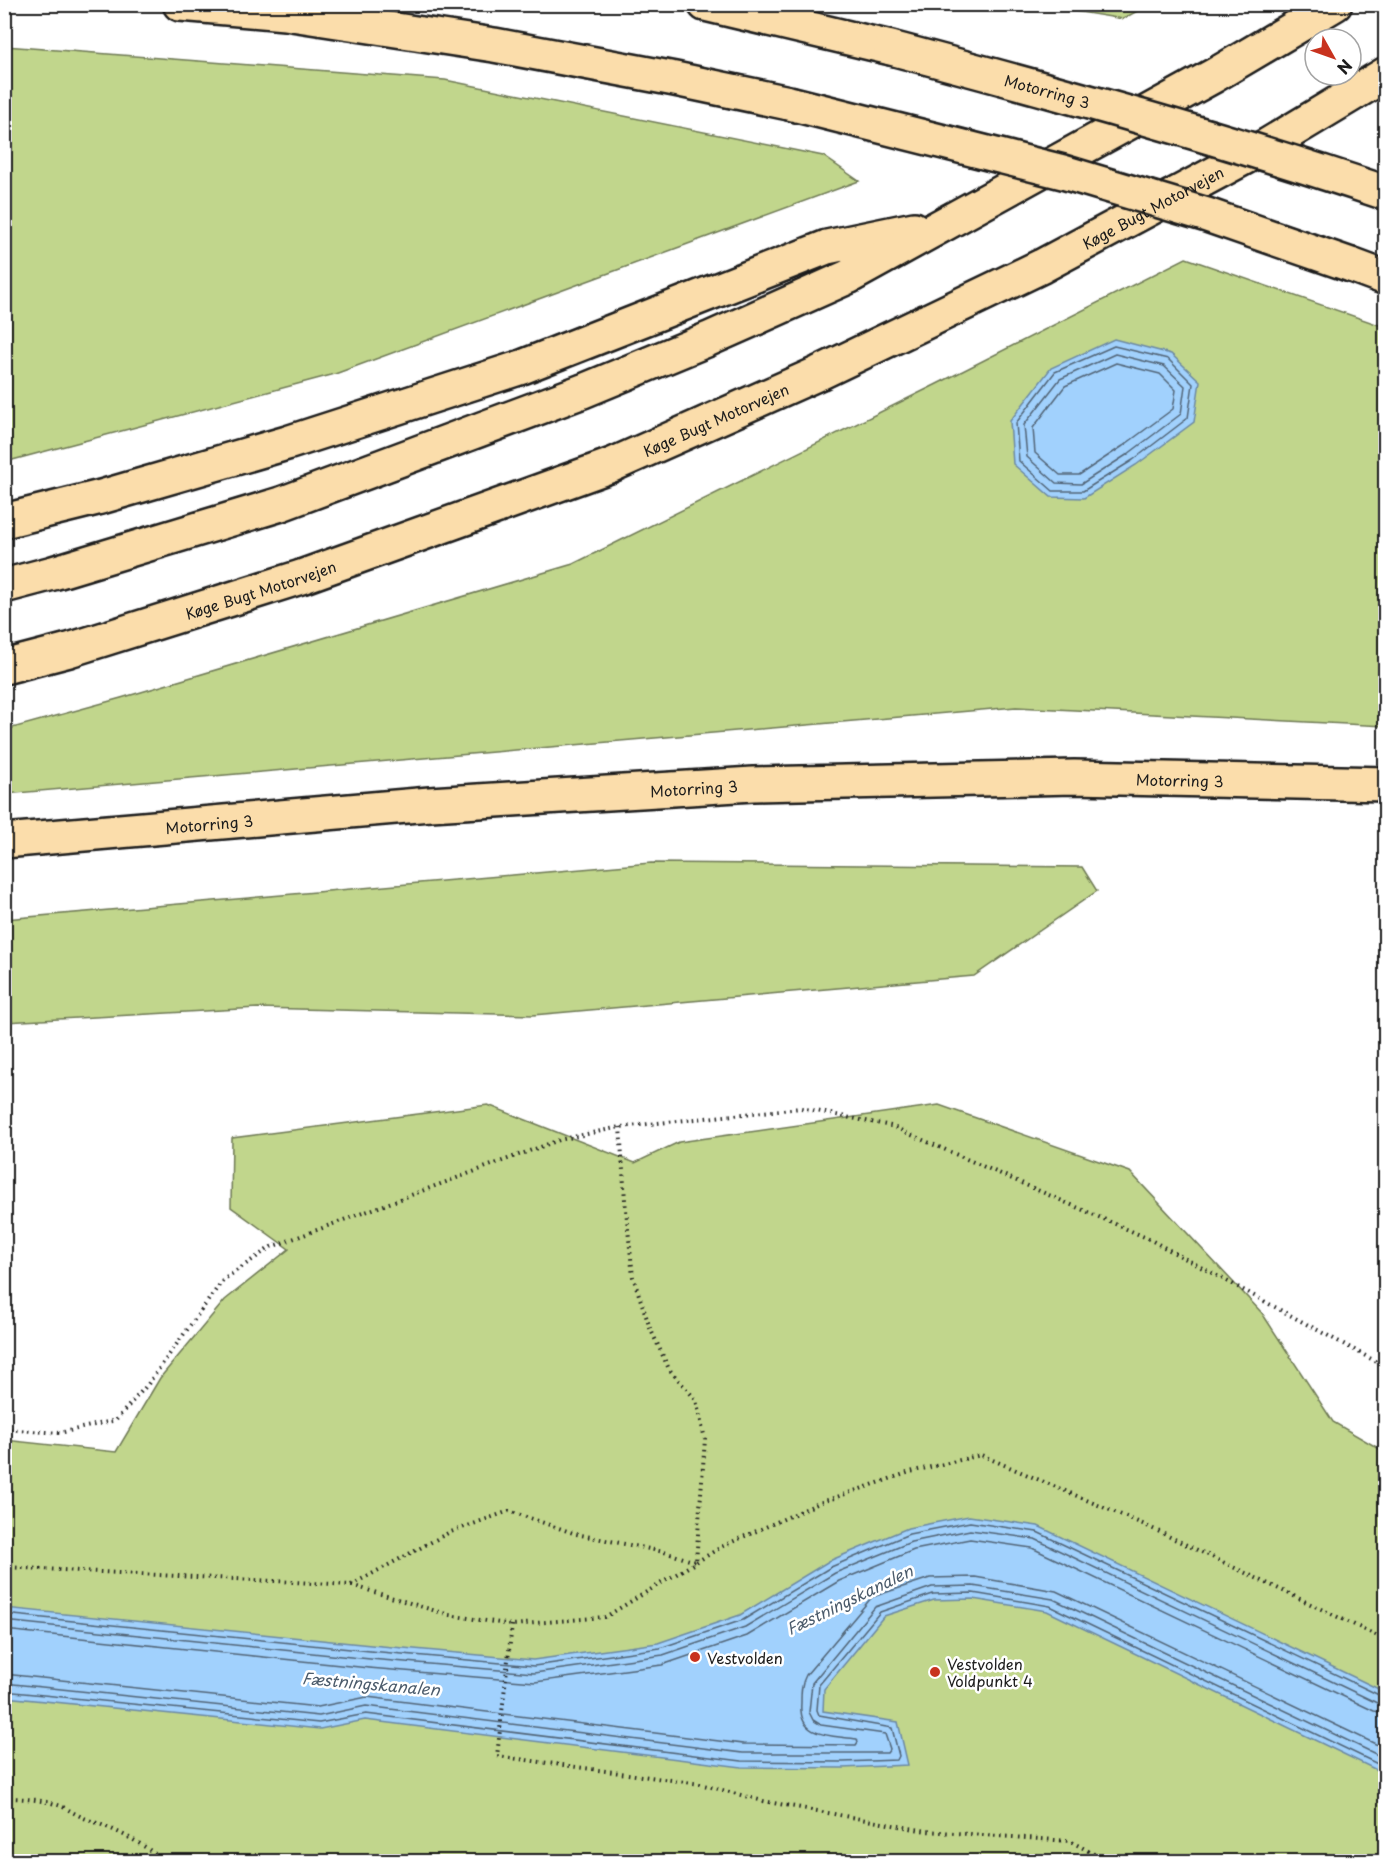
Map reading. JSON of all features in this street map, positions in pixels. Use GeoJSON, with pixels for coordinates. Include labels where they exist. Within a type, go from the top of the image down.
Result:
{"type":"FeatureCollection","features":[{"type":"Feature","properties":{"kind":"highway"},"geometry":{"type":"LineString","coordinates":[[180,4],[285,13],[494,45],[789,103],[1074,176],[1207,215],[1386,278]]}},
{"type":"Feature","properties":{"kind":"highway","name":"Motorring 3"},"geometry":{"type":"LineString","coordinates":[[705,4],[891,48],[1113,108],[1279,157],[1386,194]]}},
{"type":"Feature","properties":{"kind":"highway"},"geometry":{"type":"LineString","coordinates":[[4,586],[281,504],[583,391],[709,339],[848,277],[1215,75],[1335,4]]}},
{"type":"Feature","properties":{"kind":"highway","name":"Køge Bugt Motorvejen"},"geometry":{"type":"LineString","coordinates":[[4,667],[69,650],[301,577],[612,465],[819,373],[1042,266],[1268,145],[1386,74]]}},
{"type":"Feature","properties":{"kind":"highway"},"geometry":{"type":"LineString","coordinates":[[4,522],[101,497],[287,443],[522,368],[827,246],[945,222]]}},
{"type":"Feature","properties":{"kind":"highway","name":"Motorring 3"},"geometry":{"type":"LineString","coordinates":[[4,841],[430,804],[753,784],[1074,777],[1386,784]]}},
{"type":"Feature","properties":{"kind":"path"},"geometry":{"type":"LineString","coordinates":[[4,1429],[60,1432],[116,1420],[148,1384],[223,1280],[271,1247],[559,1140],[620,1127],[801,1108],[891,1126],[1147,1238],[1386,1367]]}},
{"type":"Feature","properties":{"kind":"path"},"geometry":{"type":"LineString","coordinates":[[620,1127],[633,1276],[650,1328],[669,1369],[696,1400],[705,1438],[696,1562]]}},
{"type":"Feature","properties":{"kind":"path"},"geometry":{"type":"LineString","coordinates":[[4,1567],[351,1585],[449,1615],[513,1625],[605,1617],[723,1546],[819,1503],[910,1472],[981,1455],[1145,1525],[1386,1640]]}},
{"type":"Feature","properties":{"kind":"path"},"geometry":{"type":"LineString","coordinates":[[351,1585],[448,1533],[509,1511],[576,1534],[664,1552],[696,1562]]}},
{"type":"Feature","properties":{"kind":"path"},"geometry":{"type":"LineString","coordinates":[[513,1625],[497,1756],[700,1784],[763,1801],[926,1831],[1070,1841],[1109,1862]]}},
{"type":"Feature","properties":{"kind":"path"},"geometry":{"type":"LineString","coordinates":[[4,1798],[25,1798],[62,1807],[128,1836],[154,1852],[165,1862]]}},
{"type":"Feature","properties":{"kind":"path"},"geometry":{"type":"LineString","coordinates":[[1088,1862],[1096,1855]]}},
{"type":"Feature","properties":{"kind":"green space"},"geometry":{"type":"Polygon","coordinates":[[[1038,5],[1148,5],[1123,19],[1038,5]]]}},
{"type":"Feature","properties":{"kind":"green space"},"geometry":{"type":"Polygon","coordinates":[[[5,46],[445,80],[823,156],[859,181],[335,374],[5,462],[5,46]]]}},
{"type":"Feature","properties":{"kind":"green space"},"geometry":{"type":"Polygon","coordinates":[[[1186,258],[1385,327],[1385,726],[1016,707],[5,794],[5,730],[121,698],[573,564],[1186,258]]]}},
{"type":"Feature","properties":{"kind":"green space"},"geometry":{"type":"Polygon","coordinates":[[[651,863],[1082,867],[1097,891],[974,976],[533,1015],[258,1008],[5,1022],[5,919],[651,863]]]}},
{"type":"Feature","properties":{"kind":"green space","name":"Vestvolden"},"geometry":{"type":"Polygon","coordinates":[[[488,1105],[635,1163],[679,1142],[939,1105],[1130,1172],[1262,1313],[1333,1422],[1385,1452],[1385,1861],[5,1862],[5,1440],[116,1452],[160,1378],[225,1300],[289,1249],[231,1207],[232,1138],[488,1105]]]}},
{"type":"Feature","properties":{"kind":"water"},"geometry":{"type":"Polygon","coordinates":[[[1114,339],[1171,354],[1200,381],[1194,422],[1136,465],[1084,498],[1051,497],[1013,464],[1010,421],[1051,368],[1114,339]]]}},
{"type":"Feature","properties":{"kind":"water","name":"Fæstningskanalen"},"geometry":{"type":"Polygon","coordinates":[[[969,1516],[1038,1526],[1385,1692],[1385,1774],[1047,1611],[973,1599],[934,1600],[884,1616],[824,1689],[823,1711],[898,1722],[908,1765],[843,1768],[742,1767],[365,1720],[320,1729],[5,1697],[5,1608],[533,1660],[658,1643],[740,1615],[829,1561],[908,1528],[969,1516]]]}},
{"type":"Feature","properties":{"kind":"place","name":"Vestvolden"},"geometry":{"type":"Point","coordinates":[695,1657]}},
{"type":"Feature","properties":{"kind":"place","name":"Vestvolden Voldpunkt 4"},"geometry":{"type":"Point","coordinates":[935,1672]}}]}
